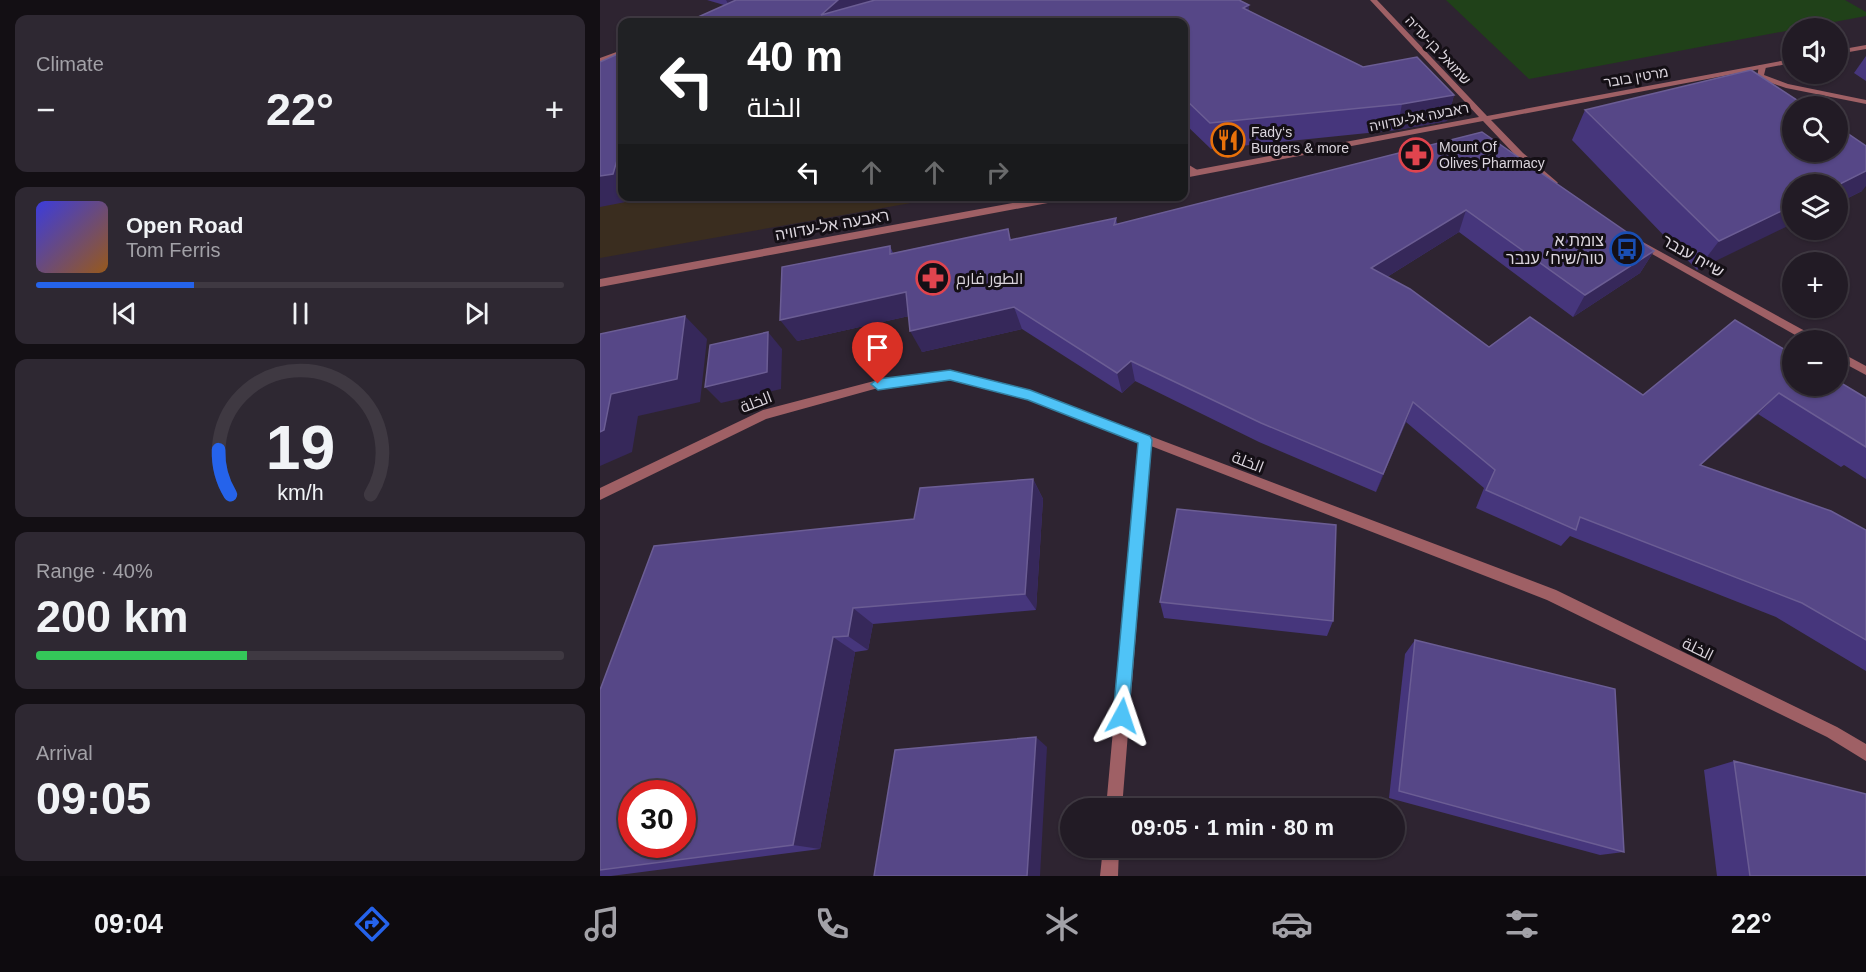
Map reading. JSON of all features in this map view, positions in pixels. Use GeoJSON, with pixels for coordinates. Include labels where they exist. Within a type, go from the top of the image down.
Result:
{"type":"FeatureCollection","features":[{"type":"Feature","properties":{"kind":"street","name":"שמואל בן-עדיה"},"geometry":{"type":"LineString","coordinates":[[1373,0],[1484,118]]}},
{"type":"Feature","properties":{"kind":"street"},"geometry":{"type":"LineString","coordinates":[[1848,50],[1866,46]]}},
{"type":"Feature","properties":{"kind":"street"},"geometry":{"type":"LineString","coordinates":[[600,61],[618,54]]}},
{"type":"Feature","properties":{"kind":"street","name":"מרטין בובר"},"geometry":{"type":"LineString","coordinates":[[1484,118],[1782,63]]}},
{"type":"Feature","properties":{"kind":"street"},"geometry":{"type":"LineString","coordinates":[[1762,67],[1760,76],[1786,87],[1866,102]]}},
{"type":"Feature","properties":{"kind":"street","name":"ראבעה אל-עדוויה"},"geometry":{"type":"LineString","coordinates":[[1188,174],[1484,118]]}},
{"type":"Feature","properties":{"kind":"street"},"geometry":{"type":"LineString","coordinates":[[1484,118],[1520,155],[1564,191]]}},
{"type":"Feature","properties":{"kind":"street"},"geometry":{"type":"LineString","coordinates":[[1188,168],[1196,173]]}},
{"type":"Feature","properties":{"kind":"street","name":"ראבעה אל-עדוויה"},"geometry":{"type":"LineString","coordinates":[[600,283],[1042,201]]}},
{"type":"Feature","properties":{"kind":"street","name":"שייח ענבר"},"geometry":{"type":"LineString","coordinates":[[1634,240],[1794,330]]}},
{"type":"Feature","properties":{"kind":"street"},"geometry":{"type":"LineString","coordinates":[[1848,361],[1866,371]]}},
{"type":"Feature","properties":{"kind":"street","name":"الخلة"},"geometry":{"type":"LineString","coordinates":[[600,494],[763,415],[878,384],[950,375],[1030,395],[1551,596],[1832,732],[1866,753]]}},
{"type":"Feature","properties":{"kind":"street"},"geometry":{"type":"LineString","coordinates":[[1115,798],[1145,440]]}},
{"type":"Feature","properties":{"kind":"street"},"geometry":{"type":"LineString","coordinates":[[1109,876],[1110,858]]}},
{"type":"Feature","properties":{"kind":"shaded area"},"geometry":{"type":"Polygon","coordinates":[[[600,78],[618,175],[618,201],[922,201],[600,258],[600,78]]]}},
{"type":"Feature","properties":{"kind":"green space"},"geometry":{"type":"Polygon","coordinates":[[[1446,0],[1845,0],[1866,12],[1866,16],[1848,19],[1782,18],[1782,32],[1529,79],[1446,0]]]}},
{"type":"Feature","properties":{"kind":"building"},"geometry":{"type":"Polygon","coordinates":[[[736,0],[838,0],[821,15],[875,0],[1239,0],[1249,5],[1243,8],[1363,67],[1417,57],[1454,95],[1402,104],[1210,123],[1188,102],[1188,18],[696,18],[736,0]]]}},
{"type":"Feature","properties":{"kind":"building"},"geometry":{"type":"Polygon","coordinates":[[[618,54],[618,157],[613,174],[600,176],[600,62],[618,54]]]}},
{"type":"Feature","properties":{"kind":"building"},"geometry":{"type":"Polygon","coordinates":[[[1751,70],[1791,96],[1782,96],[1782,162],[1848,162],[1848,134],[1866,146],[1866,171],[1848,180],[1848,174],[1782,174],[1782,211],[1719,241],[1585,110],[1751,70]]]}},
{"type":"Feature","properties":{"kind":"building"},"geometry":{"type":"Polygon","coordinates":[[[1482,132],[1654,251],[1585,295],[1466,210],[1371,268],[1410,289],[1489,347],[1530,317],[1643,395],[1735,320],[1782,348],[1782,395],[1779,393],[1700,465],[1831,511],[1866,530],[1866,640],[1802,603],[1580,517],[1576,530],[1486,490],[1495,470],[1413,402],[1383,474],[1261,423],[1131,361],[1117,373],[1014,307],[910,331],[906,292],[780,320],[782,267],[890,246],[890,254],[1008,229],[1010,240],[1116,218],[1114,225],[1482,132]]]}},
{"type":"Feature","properties":{"kind":"building"},"geometry":{"type":"Polygon","coordinates":[[[685,316],[677,379],[611,394],[604,430],[600,432],[600,334],[685,316]]]}},
{"type":"Feature","properties":{"kind":"building"},"geometry":{"type":"Polygon","coordinates":[[[768,332],[767,372],[705,387],[710,345],[768,332]]]}},
{"type":"Feature","properties":{"kind":"building"},"geometry":{"type":"Polygon","coordinates":[[[1848,387],[1866,398],[1866,447],[1784,396],[1848,396],[1848,387]]]}},
{"type":"Feature","properties":{"kind":"building"},"geometry":{"type":"Polygon","coordinates":[[[1033,479],[1025,594],[853,608],[848,636],[833,637],[793,845],[696,858],[696,780],[618,780],[618,858],[693,858],[600,870],[600,690],[654,546],[914,519],[920,488],[1033,479]]]}},
{"type":"Feature","properties":{"kind":"building"},"geometry":{"type":"Polygon","coordinates":[[[1177,509],[1336,525],[1333,621],[1160,602],[1177,509]]]}},
{"type":"Feature","properties":{"kind":"building"},"geometry":{"type":"Polygon","coordinates":[[[1415,640],[1615,689],[1624,852],[1399,791],[1415,640]]]}},
{"type":"Feature","properties":{"kind":"building"},"geometry":{"type":"Polygon","coordinates":[[[1036,737],[1027,876],[874,876],[895,750],[1036,737]]]}},
{"type":"Feature","properties":{"kind":"building"},"geometry":{"type":"Polygon","coordinates":[[[1734,761],[1866,794],[1866,876],[1750,876],[1734,761]]]}},
{"type":"Feature","properties":{"kind":"place","name":"Fady‘s Burgers & more"},"geometry":{"type":"Point","coordinates":[1228,140]}},
{"type":"Feature","properties":{"kind":"place","name":"Mount Of Olives Pharmacy"},"geometry":{"type":"Point","coordinates":[1416,155]}},
{"type":"Feature","properties":{"kind":"place","name":"צומת א טור/שיח׳ ענבר"},"geometry":{"type":"Point","coordinates":[1627,249]}},
{"type":"Feature","properties":{"kind":"place","name":"الطور فارم"},"geometry":{"type":"Point","coordinates":[933,278]}},
{"type":"Feature","properties":{"kind":"route"},"geometry":{"type":"LineString","coordinates":[[878,384],[950,375],[1030,395],[1145,440],[1122,716]]}}]}
